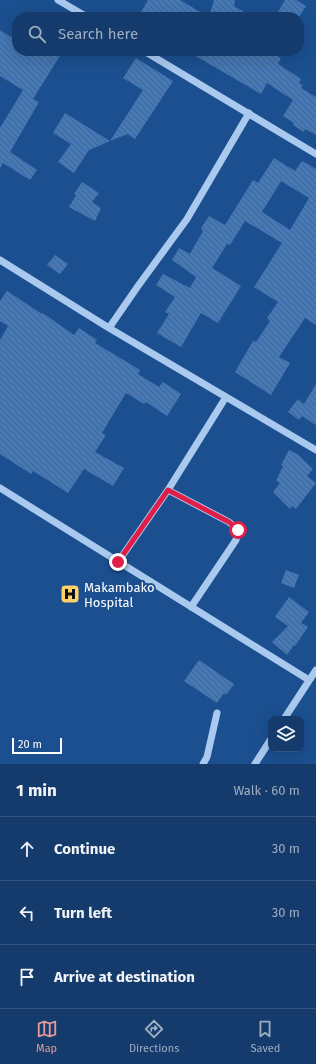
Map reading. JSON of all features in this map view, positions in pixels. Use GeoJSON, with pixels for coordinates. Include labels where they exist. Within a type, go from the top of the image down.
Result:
{"type":"FeatureCollection","features":[{"type":"Feature","properties":{"kind":"street"},"geometry":{"type":"LineString","coordinates":[[58,0],[78,12]]}},
{"type":"Feature","properties":{"kind":"street"},"geometry":{"type":"LineString","coordinates":[[152,56],[316,154]]}},
{"type":"Feature","properties":{"kind":"street"},"geometry":{"type":"LineString","coordinates":[[109,328],[187,219],[249,113]]}},
{"type":"Feature","properties":{"kind":"street"},"geometry":{"type":"LineString","coordinates":[[0,260],[109,328],[316,450]]}},
{"type":"Feature","properties":{"kind":"street"},"geometry":{"type":"LineString","coordinates":[[118,562],[168,490],[226,397]]}},
{"type":"Feature","properties":{"kind":"street"},"geometry":{"type":"LineString","coordinates":[[0,488],[309,680]]}},
{"type":"Feature","properties":{"kind":"street"},"geometry":{"type":"LineString","coordinates":[[168,490],[229,522],[238,530],[236,540],[192,607]]}},
{"type":"Feature","properties":{"kind":"street"},"geometry":{"type":"LineString","coordinates":[[286,716],[316,670]]}},
{"type":"Feature","properties":{"kind":"street"},"geometry":{"type":"LineString","coordinates":[[203,764],[207,757],[217,713]]}},
{"type":"Feature","properties":{"kind":"street"},"geometry":{"type":"LineString","coordinates":[[255,764],[268,744]]}},
{"type":"Feature","properties":{"kind":"building"},"geometry":{"type":"Polygon","coordinates":[[[148,0],[180,0],[200,12],[141,12],[148,0]]]}},
{"type":"Feature","properties":{"kind":"building"},"geometry":{"type":"Polygon","coordinates":[[[214,0],[235,0],[234,6],[244,12],[210,12],[214,0]]]}},
{"type":"Feature","properties":{"kind":"building"},"geometry":{"type":"Polygon","coordinates":[[[285,0],[296,0],[306,6],[302,12],[278,12],[285,0]]]}},
{"type":"Feature","properties":{"kind":"building"},"geometry":{"type":"Polygon","coordinates":[[[0,30],[12,38],[12,56],[60,56],[33,99],[39,102],[10,152],[37,170],[30,180],[3,163],[0,168],[0,128],[23,90],[0,76],[0,30]]]}},
{"type":"Feature","properties":{"kind":"building"},"geometry":{"type":"Polygon","coordinates":[[[196,56],[277,56],[281,58],[278,64],[301,79],[299,83],[303,85],[301,88],[316,97],[316,135],[305,129],[304,132],[283,116],[293,100],[267,83],[261,94],[196,56]]]}},
{"type":"Feature","properties":{"kind":"building"},"geometry":{"type":"Polygon","coordinates":[[[136,58],[173,81],[135,139],[128,134],[110,141],[143,90],[123,78],[136,58]]]}},
{"type":"Feature","properties":{"kind":"building"},"geometry":{"type":"Polygon","coordinates":[[[65,113],[110,141],[89,150],[74,173],[58,162],[71,144],[53,133],[65,113]]]}},
{"type":"Feature","properties":{"kind":"building"},"geometry":{"type":"Polygon","coordinates":[[[274,158],[295,171],[302,161],[316,169],[316,325],[305,318],[279,357],[290,363],[271,395],[235,372],[253,341],[256,342],[270,321],[267,318],[278,302],[254,287],[282,243],[245,221],[230,245],[227,244],[212,268],[241,286],[218,323],[201,313],[181,347],[157,333],[169,314],[165,312],[175,297],[156,285],[163,274],[190,288],[196,277],[172,260],[179,248],[190,254],[203,231],[201,228],[209,216],[225,225],[253,180],[258,183],[274,158]],[[281,181],[262,212],[290,230],[309,198],[281,181]]]}},
{"type":"Feature","properties":{"kind":"building"},"geometry":{"type":"Polygon","coordinates":[[[82,182],[99,193],[92,202],[101,208],[95,221],[69,207],[76,195],[74,194],[82,182]]]}},
{"type":"Feature","properties":{"kind":"building"},"geometry":{"type":"Polygon","coordinates":[[[55,255],[68,264],[60,274],[47,265],[55,255]]]}},
{"type":"Feature","properties":{"kind":"building"},"geometry":{"type":"Polygon","coordinates":[[[7,291],[42,314],[43,313],[74,335],[79,328],[97,340],[95,343],[140,370],[138,374],[159,387],[163,382],[181,394],[167,416],[146,402],[144,404],[126,393],[102,433],[106,435],[95,452],[124,468],[113,486],[84,469],[68,493],[33,471],[31,474],[0,454],[0,340],[8,326],[0,321],[0,301],[7,291]]]}},
{"type":"Feature","properties":{"kind":"building"},"geometry":{"type":"Polygon","coordinates":[[[316,384],[316,425],[302,416],[299,420],[288,412],[298,399],[304,404],[316,384]]]}},
{"type":"Feature","properties":{"kind":"building"},"geometry":{"type":"Polygon","coordinates":[[[289,450],[297,454],[313,469],[307,476],[316,483],[296,509],[292,506],[290,509],[273,492],[280,483],[276,481],[283,466],[281,465],[289,450]]]}},
{"type":"Feature","properties":{"kind":"building"},"geometry":{"type":"Polygon","coordinates":[[[286,570],[299,575],[294,588],[281,583],[286,570]]]}},
{"type":"Feature","properties":{"kind":"building"},"geometry":{"type":"Polygon","coordinates":[[[289,597],[309,612],[301,623],[308,627],[287,655],[272,642],[288,626],[275,617],[289,597]]]}},
{"type":"Feature","properties":{"kind":"building"},"geometry":{"type":"Polygon","coordinates":[[[199,660],[234,684],[226,695],[224,693],[217,703],[184,681],[199,660]]]}},
{"type":"Feature","properties":{"kind":"place","name":"Makambako Hospital"},"geometry":{"type":"Point","coordinates":[70,594]}},
{"type":"Feature","properties":{"kind":"route"},"geometry":{"type":"LineString","coordinates":[[118,562],[168,490],[229,522],[238,530]]}}]}
